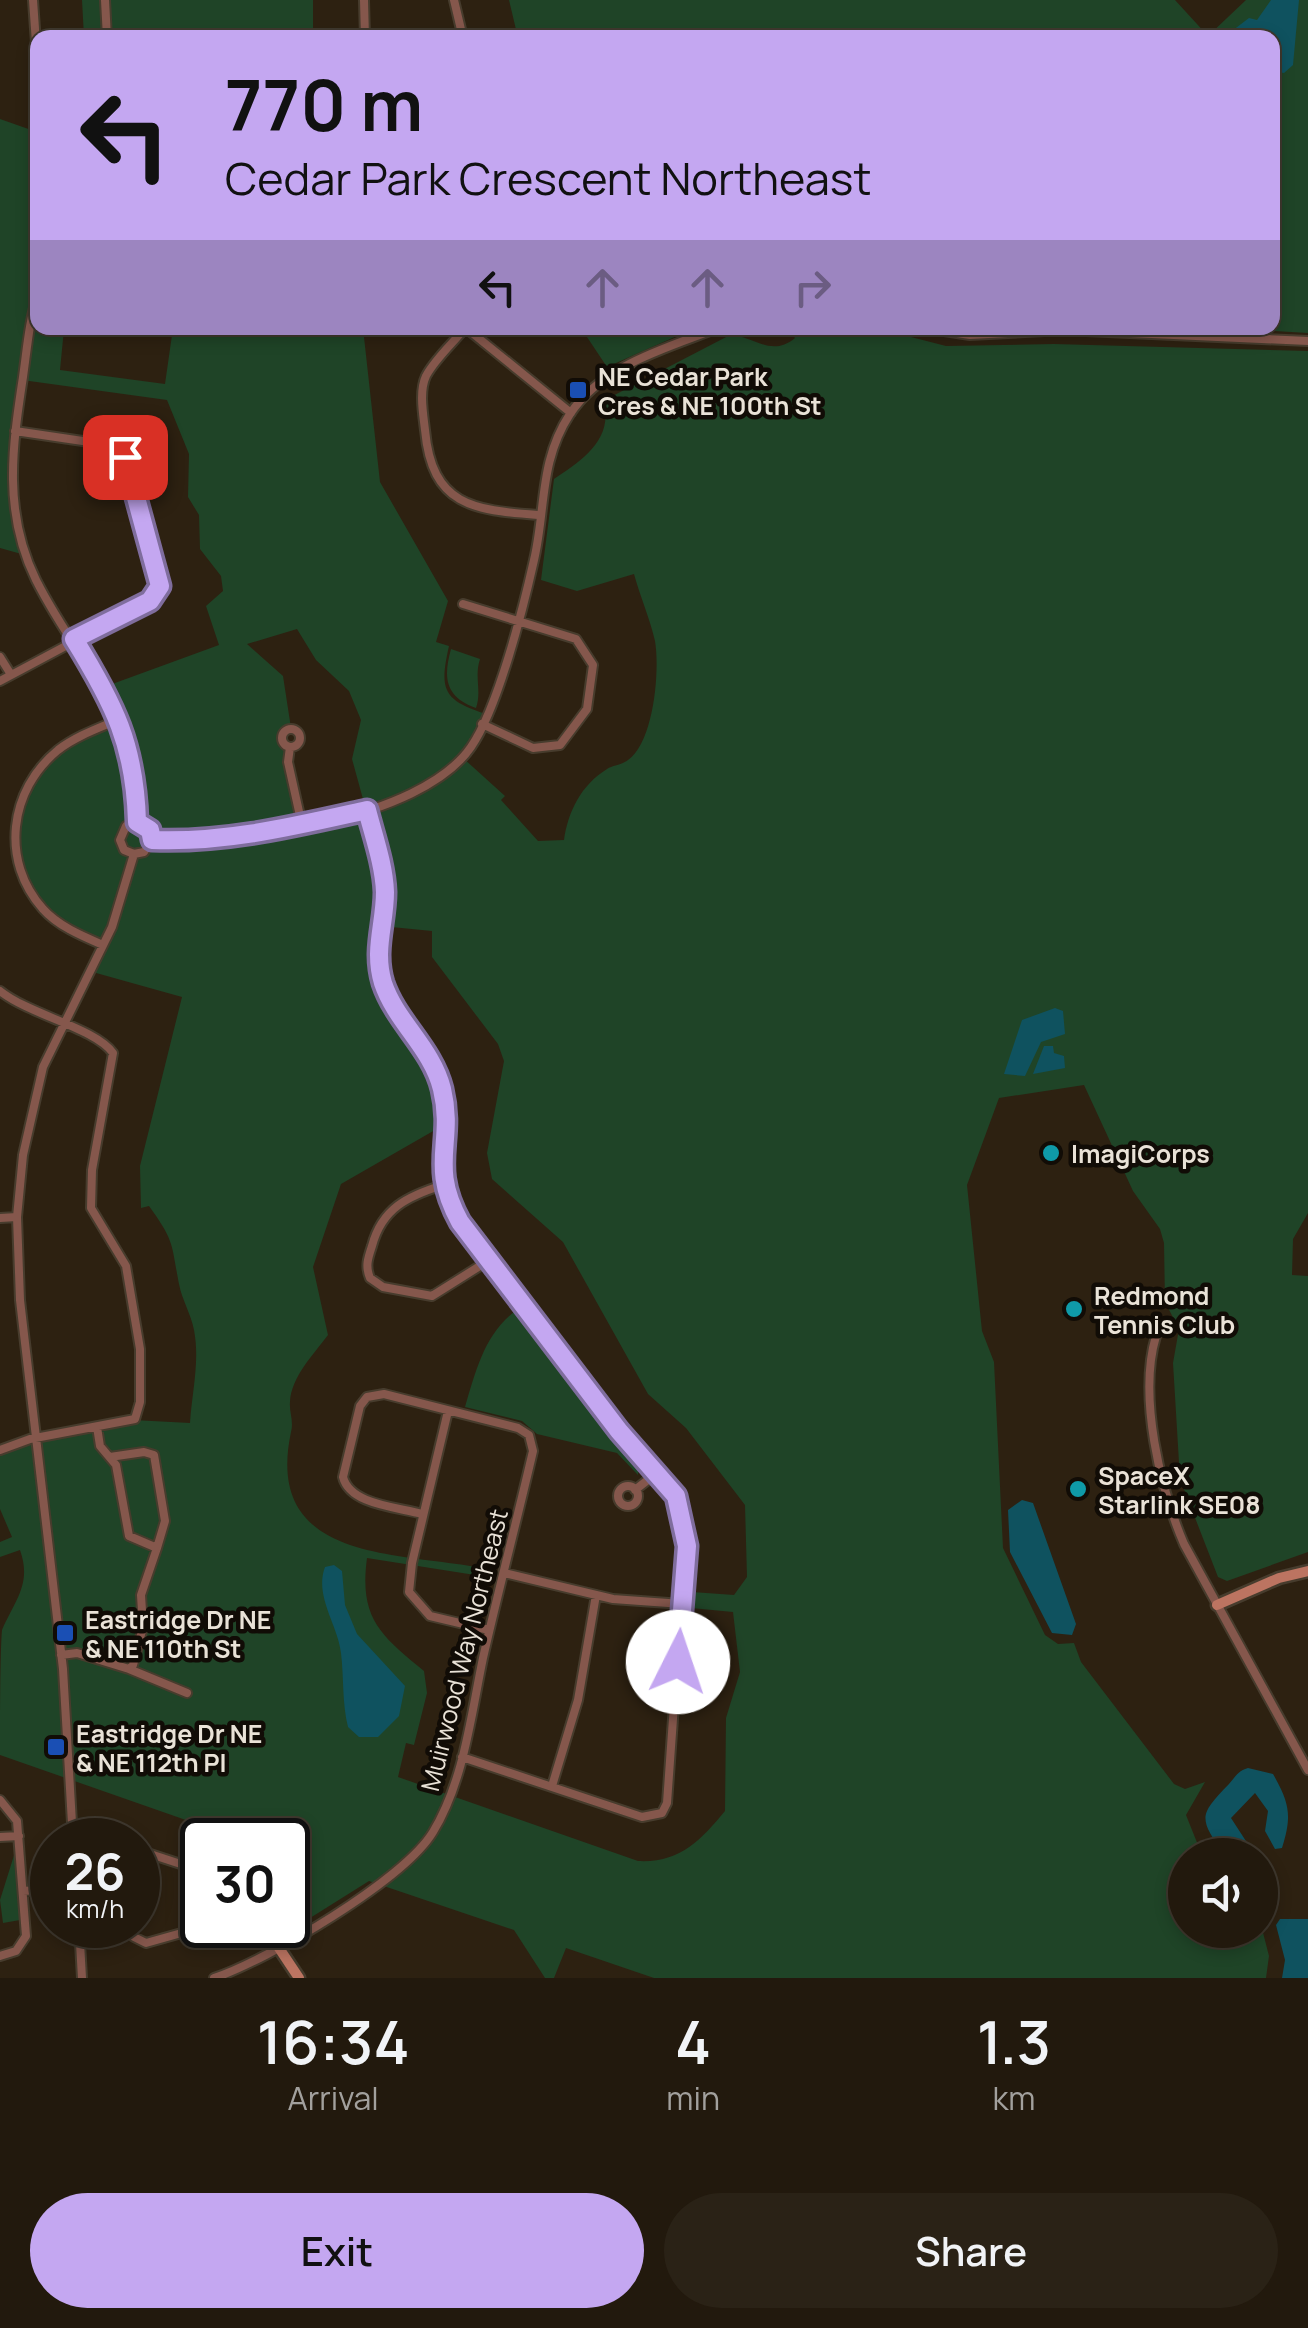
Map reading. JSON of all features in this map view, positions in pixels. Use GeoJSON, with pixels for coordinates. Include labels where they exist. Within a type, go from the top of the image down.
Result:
{"type":"FeatureCollection","features":[{"type":"Feature","properties":{"kind":"street"},"geometry":{"type":"LineString","coordinates":[[33,0],[35,30]]}},
{"type":"Feature","properties":{"kind":"street"},"geometry":{"type":"LineString","coordinates":[[106,0],[106,30]]}},
{"type":"Feature","properties":{"kind":"street"},"geometry":{"type":"LineString","coordinates":[[364,0],[366,30]]}},
{"type":"Feature","properties":{"kind":"street"},"geometry":{"type":"LineString","coordinates":[[454,0],[461,30]]}},
{"type":"Feature","properties":{"kind":"street"},"geometry":{"type":"LineString","coordinates":[[31,335],[15,431],[12,488],[21,544],[37,582],[120,719],[133,764],[137,822]]}},
{"type":"Feature","properties":{"kind":"street"},"geometry":{"type":"LineString","coordinates":[[460,335],[426,376],[423,388],[428,460],[450,492],[478,509],[538,515]]}},
{"type":"Feature","properties":{"kind":"street"},"geometry":{"type":"LineString","coordinates":[[475,335],[571,413]]}},
{"type":"Feature","properties":{"kind":"street"},"geometry":{"type":"LineString","coordinates":[[152,840],[225,840],[367,810],[435,782],[463,758],[482,724],[518,620],[535,559],[538,515],[551,453],[571,413],[603,381],[630,364],[701,335]]}},
{"type":"Feature","properties":{"kind":"street"},"geometry":{"type":"LineString","coordinates":[[1175,335],[1308,341]]}},
{"type":"Feature","properties":{"kind":"street"},"geometry":{"type":"LineString","coordinates":[[0,681],[150,601],[158,591],[159,575],[151,562],[125,457],[103,444],[15,431]]}},
{"type":"Feature","properties":{"kind":"street"},"geometry":{"type":"LineString","coordinates":[[463,604],[566,634],[584,646],[594,678],[587,709],[568,738],[548,749],[527,746],[482,724]]}},
{"type":"Feature","properties":{"kind":"street"},"geometry":{"type":"LineString","coordinates":[[0,657],[10,674]]}},
{"type":"Feature","properties":{"kind":"street"},"geometry":{"type":"LineString","coordinates":[[103,944],[45,912],[18,861],[15,830],[24,794],[46,760],[79,737],[120,719]]}},
{"type":"Feature","properties":{"kind":"street"},"geometry":{"type":"LineString","coordinates":[[290,747],[288,762],[302,824]]}},
{"type":"Feature","properties":{"kind":"street"},"geometry":{"type":"LineString","coordinates":[[367,810],[385,888],[377,942],[380,969],[396,1008],[432,1062],[442,1092],[442,1185],[460,1222],[619,1431],[676,1496],[685,1528],[667,1804],[658,1815],[642,1818],[462,1756]]}},
{"type":"Feature","properties":{"kind":"street"},"geometry":{"type":"LineString","coordinates":[[137,822],[150,830],[152,840],[148,849],[134,854],[124,850],[120,840],[122,830],[137,822]]}},
{"type":"Feature","properties":{"kind":"street"},"geometry":{"type":"LineString","coordinates":[[72,1818],[62,1654],[40,1437],[20,1300],[17,1217],[32,1107],[61,1026],[103,944],[126,887],[134,854]]}},
{"type":"Feature","properties":{"kind":"street"},"geometry":{"type":"LineString","coordinates":[[0,991],[61,1026],[98,1038],[113,1053],[92,1170],[90,1208],[126,1266],[140,1349],[140,1410],[135,1419],[40,1437],[0,1450]]}},
{"type":"Feature","properties":{"kind":"street"},"geometry":{"type":"LineString","coordinates":[[442,1185],[406,1198],[386,1216],[367,1264],[370,1278],[382,1287],[432,1296],[444,1293],[491,1259]]}},
{"type":"Feature","properties":{"kind":"street"},"geometry":{"type":"LineString","coordinates":[[0,1218],[17,1217]]}},
{"type":"Feature","properties":{"kind":"street"},"geometry":{"type":"LineString","coordinates":[[1156,1336],[1152,1355],[1158,1470],[1184,1544],[1308,1770]]}},
{"type":"Feature","properties":{"kind":"street"},"geometry":{"type":"LineString","coordinates":[[422,1514],[355,1496],[347,1489],[343,1477],[360,1406],[366,1397],[380,1393],[448,1411],[408,1586],[418,1607],[438,1618],[490,1630]]}},
{"type":"Feature","properties":{"kind":"street","name":"Muirwood Way Northeast"},"geometry":{"type":"LineString","coordinates":[[310,1928],[394,1873],[424,1846],[442,1816],[462,1756],[533,1450],[529,1435],[522,1429],[448,1411]]}},
{"type":"Feature","properties":{"kind":"street"},"geometry":{"type":"LineString","coordinates":[[96,1428],[100,1446],[116,1465],[129,1536],[157,1548]]}},
{"type":"Feature","properties":{"kind":"street"},"geometry":{"type":"LineString","coordinates":[[110,1457],[144,1452],[154,1455],[166,1521],[141,1594],[143,1627],[129,1669]]}},
{"type":"Feature","properties":{"kind":"street"},"geometry":{"type":"LineString","coordinates":[[635,1490],[658,1472]]}},
{"type":"Feature","properties":{"kind":"street"},"geometry":{"type":"LineString","coordinates":[[1217,1605],[1279,1578],[1308,1571]]}},
{"type":"Feature","properties":{"kind":"street"},"geometry":{"type":"LineString","coordinates":[[504,1573],[596,1595],[682,1604]]}},
{"type":"Feature","properties":{"kind":"street"},"geometry":{"type":"LineString","coordinates":[[552,1786],[578,1700],[596,1595]]}},
{"type":"Feature","properties":{"kind":"street"},"geometry":{"type":"LineString","coordinates":[[62,1654],[76,1653],[129,1669],[186,1693]]}},
{"type":"Feature","properties":{"kind":"street"},"geometry":{"type":"LineString","coordinates":[[0,1800],[15,1816],[19,1836],[26,1936],[11,1954],[0,1956]]}},
{"type":"Feature","properties":{"kind":"street"},"geometry":{"type":"LineString","coordinates":[[0,1837],[19,1836]]}},
{"type":"Feature","properties":{"kind":"street"},"geometry":{"type":"LineString","coordinates":[[24,1891],[30,1891]]}},
{"type":"Feature","properties":{"kind":"street"},"geometry":{"type":"LineString","coordinates":[[80,1948],[82,1978]]}},
{"type":"Feature","properties":{"kind":"street"},"geometry":{"type":"LineString","coordinates":[[279,1948],[298,1978]]}},
{"type":"Feature","properties":{"kind":"street","name":"Muirwood Way Northeast"},"geometry":{"type":"LineString","coordinates":[[214,1978],[279,1948]]}},
{"type":"Feature","properties":{"kind":"green space"},"geometry":{"type":"Polygon","coordinates":[[[82,0],[313,0],[313,30],[84,30],[82,0]]]}},
{"type":"Feature","properties":{"kind":"green space"},"geometry":{"type":"Polygon","coordinates":[[[509,0],[1175,0],[1202,30],[516,30],[509,0]]]}},
{"type":"Feature","properties":{"kind":"green space"},"geometry":{"type":"Polygon","coordinates":[[[1246,0],[1308,0],[1308,333],[1280,331],[1280,30],[1214,30],[1246,0]]]}},
{"type":"Feature","properties":{"kind":"green space"},"geometry":{"type":"Polygon","coordinates":[[[0,119],[30,130],[30,335],[63,335],[60,370],[165,384],[172,335],[364,335],[380,482],[448,601],[436,642],[449,646],[445,673],[448,691],[461,704],[486,714],[463,758],[505,796],[501,800],[538,841],[564,840],[583,791],[598,775],[626,762],[637,751],[649,722],[657,669],[655,641],[634,574],[577,591],[541,580],[554,479],[585,456],[600,438],[605,415],[603,401],[730,335],[770,346],[786,344],[795,338],[793,335],[903,335],[946,346],[1054,344],[1308,351],[1308,1213],[1293,1239],[1292,1275],[1308,1276],[1308,1552],[1227,1581],[1218,1577],[1180,1479],[1173,1363],[1179,1329],[1165,1302],[1164,1243],[1160,1229],[1133,1191],[1084,1085],[999,1098],[967,1185],[982,1331],[994,1362],[1003,1548],[1045,1635],[1058,1644],[1074,1643],[1081,1662],[1174,1784],[1185,1789],[1205,1782],[1186,1815],[1195,1838],[1168,1838],[1168,1948],[1267,1948],[1266,1978],[654,1978],[566,1948],[554,1978],[545,1978],[514,1930],[369,1881],[310,1918],[310,1818],[180,1818],[0,1755],[2,1630],[20,1592],[24,1573],[20,1550],[0,1557],[0,1542],[12,1537],[0,1509],[0,1450],[133,1420],[190,1423],[196,1365],[194,1330],[168,1236],[149,1206],[141,1208],[140,1166],[182,997],[89,971],[102,945],[65,925],[34,897],[18,858],[19,820],[33,783],[58,751],[120,719],[104,687],[219,645],[206,606],[223,591],[221,576],[200,549],[199,515],[188,497],[189,454],[167,400],[22,380],[10,466],[25,555],[0,548],[0,119]],[[297,629],[247,644],[283,676],[291,728],[282,739],[290,747],[302,824],[366,810],[352,759],[361,720],[349,691],[316,660],[297,629]],[[371,925],[371,955],[377,982],[425,1075],[433,1101],[435,1130],[341,1184],[313,1267],[328,1335],[304,1366],[291,1393],[288,1476],[299,1509],[320,1531],[350,1545],[496,1571],[494,1578],[367,1558],[366,1596],[376,1624],[395,1647],[424,1671],[427,1693],[414,1745],[406,1743],[398,1777],[638,1861],[666,1858],[698,1841],[725,1811],[726,1718],[740,1672],[733,1612],[691,1608],[692,1592],[734,1595],[747,1577],[745,1505],[686,1428],[648,1394],[563,1242],[492,1179],[487,1153],[504,1061],[498,1044],[432,957],[432,931],[371,925]]]}},
{"type":"Feature","properties":{"kind":"green space"},"geometry":{"type":"Polygon","coordinates":[[[586,335],[679,335],[607,367],[586,335]]]}},
{"type":"Feature","properties":{"kind":"green space"},"geometry":{"type":"Polygon","coordinates":[[[451,649],[480,659],[476,708],[458,698],[449,685],[451,649]]]}},
{"type":"Feature","properties":{"kind":"green space"},"geometry":{"type":"Polygon","coordinates":[[[518,1309],[606,1428],[639,1463],[638,1475],[617,1453],[537,1434],[522,1421],[465,1407],[490,1340],[518,1309]]]}},
{"type":"Feature","properties":{"kind":"green space"},"geometry":{"type":"Polygon","coordinates":[[[16,1849],[20,1920],[3,1923],[0,1900],[16,1849]]]}},
{"type":"Feature","properties":{"kind":"water"},"geometry":{"type":"Polygon","coordinates":[[[1271,0],[1299,0],[1293,65],[1284,73],[1280,72],[1280,30],[1233,30],[1249,18],[1257,20],[1271,0]]]}},
{"type":"Feature","properties":{"kind":"water"},"geometry":{"type":"Polygon","coordinates":[[[1055,1008],[1063,1011],[1065,1034],[1041,1042],[1025,1076],[1004,1074],[1022,1020],[1055,1008]]]}},
{"type":"Feature","properties":{"kind":"water"},"geometry":{"type":"Polygon","coordinates":[[[1044,1046],[1053,1046],[1054,1053],[1064,1056],[1065,1068],[1033,1074],[1044,1046]]]}},
{"type":"Feature","properties":{"kind":"water"},"geometry":{"type":"Polygon","coordinates":[[[1022,1500],[1033,1503],[1076,1624],[1072,1635],[1052,1633],[1010,1552],[1008,1510],[1022,1500]]]}},
{"type":"Feature","properties":{"kind":"water"},"geometry":{"type":"Polygon","coordinates":[[[334,1565],[342,1571],[345,1605],[357,1634],[405,1686],[399,1716],[378,1737],[359,1737],[348,1727],[339,1642],[322,1589],[325,1567],[334,1565]]]}},
{"type":"Feature","properties":{"kind":"water"},"geometry":{"type":"Polygon","coordinates":[[[1248,1768],[1273,1774],[1279,1784],[1288,1810],[1282,1848],[1278,1849],[1278,1838],[1269,1838],[1265,1831],[1268,1811],[1255,1793],[1231,1818],[1244,1838],[1213,1838],[1210,1833],[1207,1811],[1248,1768]]]}},
{"type":"Feature","properties":{"kind":"water"},"geometry":{"type":"Polygon","coordinates":[[[1308,1919],[1308,1978],[1282,1978],[1285,1960],[1278,1922],[1308,1919]]]}},
{"type":"Feature","properties":{"kind":"place","name":"NE Cedar Park Cres & NE 100th St"},"geometry":{"type":"Point","coordinates":[578,390]}},
{"type":"Feature","properties":{"kind":"place","name":"ImagiCorps"},"geometry":{"type":"Point","coordinates":[1051,1153]}},
{"type":"Feature","properties":{"kind":"place","name":"Redmond Tennis Club"},"geometry":{"type":"Point","coordinates":[1074,1309]}},
{"type":"Feature","properties":{"kind":"place","name":"SpaceX Starlink SE08"},"geometry":{"type":"Point","coordinates":[1078,1489]}},
{"type":"Feature","properties":{"kind":"place","name":"Eastridge Dr NE & NE 110th St"},"geometry":{"type":"Point","coordinates":[65,1633]}},
{"type":"Feature","properties":{"kind":"place","name":"Eastridge Dr NE & NE 112th Pl"},"geometry":{"type":"Point","coordinates":[56,1747]}},
{"type":"Feature","properties":{"kind":"route"},"geometry":{"type":"LineString","coordinates":[[125,457],[160,586],[150,601],[74,639],[113,702],[126,734],[133,764],[137,822],[150,830],[152,840],[192,842],[225,840],[367,810],[384,875],[385,901],[377,942],[380,969],[396,1008],[438,1076],[444,1107],[442,1185],[460,1222],[619,1431],[676,1496],[687,1546],[678,1662]]}}]}
